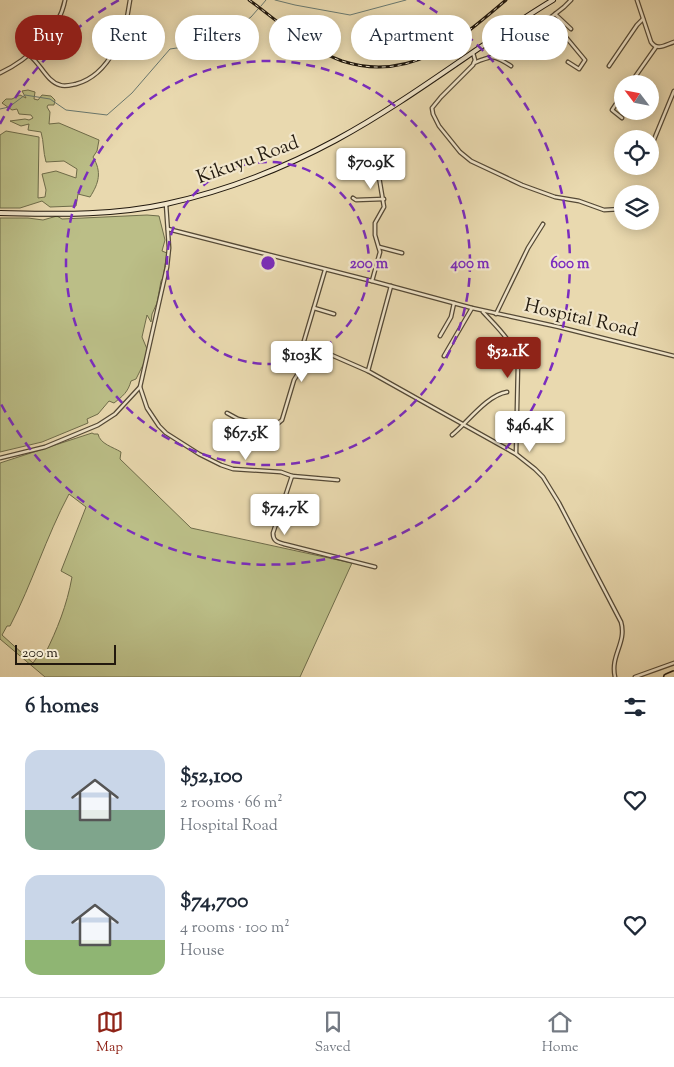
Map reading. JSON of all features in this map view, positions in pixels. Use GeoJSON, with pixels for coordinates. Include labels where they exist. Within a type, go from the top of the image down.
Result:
{"type":"FeatureCollection","features":[{"type":"Feature","properties":{"kind":"highway"},"geometry":{"type":"LineString","coordinates":[[666,677],[674,674]]}},
{"type":"Feature","properties":{"kind":"main road","name":"Kikuyu Road"},"geometry":{"type":"LineString","coordinates":[[472,52],[553,0]]}},
{"type":"Feature","properties":{"kind":"main road","name":"Kikuyu Road"},"geometry":{"type":"LineString","coordinates":[[0,213],[90,213],[166,204],[219,189],[316,150],[368,121],[460,60]]}},
{"type":"Feature","properties":{"kind":"street"},"geometry":{"type":"LineString","coordinates":[[59,15],[65,0]]}},
{"type":"Feature","properties":{"kind":"street"},"geometry":{"type":"LineString","coordinates":[[34,60],[54,82],[60,85],[73,84],[89,79],[101,69],[114,51],[123,30],[130,0]]}},
{"type":"Feature","properties":{"kind":"street"},"geometry":{"type":"LineString","coordinates":[[568,62],[579,69],[585,60],[550,18],[571,0]]}},
{"type":"Feature","properties":{"kind":"street"},"geometry":{"type":"LineString","coordinates":[[637,0],[651,42],[656,48]]}},
{"type":"Feature","properties":{"kind":"street"},"geometry":{"type":"LineString","coordinates":[[555,14],[570,29]]}},
{"type":"Feature","properties":{"kind":"street"},"geometry":{"type":"LineString","coordinates":[[610,66],[643,19]]}},
{"type":"Feature","properties":{"kind":"street"},"geometry":{"type":"LineString","coordinates":[[636,75],[656,48],[674,42]]}},
{"type":"Feature","properties":{"kind":"street"},"geometry":{"type":"LineString","coordinates":[[472,52],[474,62]]}},
{"type":"Feature","properties":{"kind":"street"},"geometry":{"type":"LineString","coordinates":[[511,66],[499,58],[491,56],[474,62],[432,108],[439,126],[460,152],[471,161],[522,185],[547,194],[579,201],[604,210],[614,209]]}},
{"type":"Feature","properties":{"kind":"street"},"geometry":{"type":"LineString","coordinates":[[0,73],[23,60]]}},
{"type":"Feature","properties":{"kind":"street"},"geometry":{"type":"LineString","coordinates":[[658,130],[674,91]]}},
{"type":"Feature","properties":{"kind":"street"},"geometry":{"type":"LineString","coordinates":[[372,281],[380,257],[375,235],[375,223],[383,210],[384,199],[378,171]]}},
{"type":"Feature","properties":{"kind":"street"},"geometry":{"type":"LineString","coordinates":[[354,198],[356,200],[384,199]]}},
{"type":"Feature","properties":{"kind":"street"},"geometry":{"type":"LineString","coordinates":[[0,458],[45,447],[98,425],[115,414],[140,387],[164,288],[169,248],[166,204]]}},
{"type":"Feature","properties":{"kind":"street"},"geometry":{"type":"LineString","coordinates":[[496,314],[528,248],[543,224]]}},
{"type":"Feature","properties":{"kind":"street","name":"Hospital Road"},"geometry":{"type":"LineString","coordinates":[[168,229],[454,304],[559,327],[674,356]]}},
{"type":"Feature","properties":{"kind":"street"},"geometry":{"type":"LineString","coordinates":[[379,247],[402,253]]}},
{"type":"Feature","properties":{"kind":"street"},"geometry":{"type":"LineString","coordinates":[[227,413],[238,419],[267,426],[280,423],[287,407],[294,380],[299,372],[304,343],[325,270]]}},
{"type":"Feature","properties":{"kind":"street"},"geometry":{"type":"LineString","coordinates":[[368,371],[391,286]]}},
{"type":"Feature","properties":{"kind":"street"},"geometry":{"type":"LineString","coordinates":[[440,336],[451,317],[454,304]]}},
{"type":"Feature","properties":{"kind":"street"},"geometry":{"type":"LineString","coordinates":[[314,308],[334,314]]}},
{"type":"Feature","properties":{"kind":"street"},"geometry":{"type":"LineString","coordinates":[[444,356],[472,308]]}},
{"type":"Feature","properties":{"kind":"street","name":"Hospital Road"},"geometry":{"type":"LineString","coordinates":[[482,311],[508,338],[518,364],[516,454]]}},
{"type":"Feature","properties":{"kind":"street"},"geometry":{"type":"LineString","coordinates":[[304,343],[368,371],[516,454],[535,469],[555,497],[621,622],[623,634],[614,664],[615,677]]}},
{"type":"Feature","properties":{"kind":"street"},"geometry":{"type":"LineString","coordinates":[[140,387],[147,408],[166,433],[199,454],[221,465],[233,468],[281,472],[292,476],[338,480]]}},
{"type":"Feature","properties":{"kind":"street"},"geometry":{"type":"LineString","coordinates":[[452,435],[483,406],[499,394],[507,392]]}},
{"type":"Feature","properties":{"kind":"street"},"geometry":{"type":"LineString","coordinates":[[292,476],[273,533],[275,540],[284,544],[375,567]]}},
{"type":"Feature","properties":{"kind":"street"},"geometry":{"type":"LineString","coordinates":[[635,677],[674,663]]}},
{"type":"Feature","properties":{"kind":"green space"},"geometry":{"type":"Polygon","coordinates":[[[22,91],[35,92],[34,99],[38,100],[42,95],[51,96],[55,100],[54,105],[48,105],[47,107],[50,112],[49,124],[59,123],[99,140],[97,151],[93,157],[98,168],[96,187],[90,197],[78,194],[76,206],[50,207],[42,201],[20,208],[0,208],[0,135],[6,131],[39,137],[38,198],[45,197],[46,190],[42,174],[56,171],[76,178],[77,169],[64,161],[46,162],[41,132],[28,130],[29,124],[21,126],[10,121],[33,118],[31,115],[19,114],[17,109],[12,110],[2,103],[6,99],[12,99],[20,95],[26,98],[22,91]]]}},
{"type":"Feature","properties":{"kind":"green space"},"geometry":{"type":"Polygon","coordinates":[[[57,216],[62,219],[159,216],[165,240],[162,251],[167,253],[163,278],[151,322],[147,315],[142,337],[147,349],[144,363],[136,379],[131,381],[123,396],[114,403],[109,401],[98,414],[87,419],[88,423],[42,442],[0,452],[0,218],[43,220],[57,216]]]}},
{"type":"Feature","properties":{"kind":"green space"},"geometry":{"type":"Polygon","coordinates":[[[92,433],[98,434],[104,443],[121,452],[120,459],[191,528],[352,563],[300,677],[45,677],[0,639],[0,463],[92,433]],[[69,494],[18,610],[10,626],[7,626],[2,635],[33,663],[40,653],[45,654],[64,607],[72,577],[61,571],[86,507],[69,494]]]}},
{"type":"Feature","properties":{"kind":"waterway"},"geometry":{"type":"LineString","coordinates":[[261,6],[266,0]]}},
{"type":"Feature","properties":{"kind":"waterway"},"geometry":{"type":"LineString","coordinates":[[275,0],[350,15],[406,0]]}},
{"type":"Feature","properties":{"kind":"waterway"},"geometry":{"type":"LineString","coordinates":[[0,109],[9,107],[25,95],[50,99],[66,110],[107,115],[132,93],[170,49],[218,42],[251,17],[258,9]]}},
{"type":"Feature","properties":{"kind":"railway"},"geometry":{"type":"LineString","coordinates":[[249,0],[305,42],[329,56],[342,61],[367,66],[390,67],[432,54],[470,30],[506,0]]}}]}
